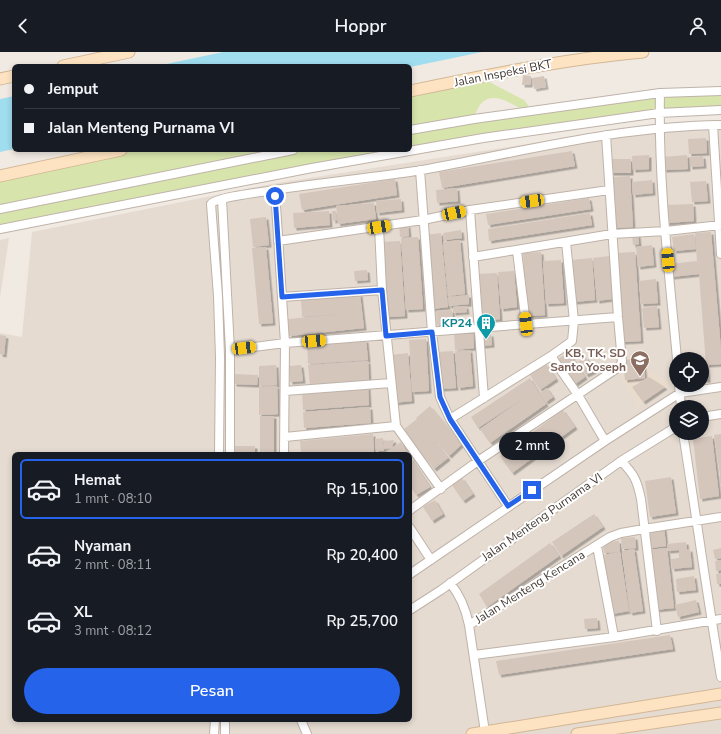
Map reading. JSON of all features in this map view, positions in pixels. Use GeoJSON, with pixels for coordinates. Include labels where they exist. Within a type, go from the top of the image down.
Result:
{"type":"FeatureCollection","features":[{"type":"Feature","properties":{"kind":"street"},"geometry":{"type":"LineString","coordinates":[[72,64],[129,52]]}},
{"type":"Feature","properties":{"kind":"street","name":"Jalan Inspeksi BKT"},"geometry":{"type":"LineString","coordinates":[[412,91],[537,66],[643,52]]}},
{"type":"Feature","properties":{"kind":"street"},"geometry":{"type":"LineString","coordinates":[[0,79],[12,76]]}},
{"type":"Feature","properties":{"kind":"street"},"geometry":{"type":"LineString","coordinates":[[412,130],[482,118],[660,93],[721,91]]}},
{"type":"Feature","properties":{"kind":"street"},"geometry":{"type":"LineString","coordinates":[[660,93],[659,129],[676,352]]}},
{"type":"Feature","properties":{"kind":"street"},"geometry":{"type":"LineString","coordinates":[[412,150],[659,113],[721,110]]}},
{"type":"Feature","properties":{"kind":"street"},"geometry":{"type":"LineString","coordinates":[[219,452],[220,357],[219,319],[211,204],[213,202],[222,199],[275,190],[420,170],[606,135],[659,129],[717,125],[721,254]]}},
{"type":"Feature","properties":{"kind":"street"},"geometry":{"type":"LineString","coordinates":[[412,509],[478,461],[619,367],[622,362],[606,135]]}},
{"type":"Feature","properties":{"kind":"street"},"geometry":{"type":"LineString","coordinates":[[0,176],[113,152]]}},
{"type":"Feature","properties":{"kind":"street"},"geometry":{"type":"LineString","coordinates":[[0,209],[283,152]]}},
{"type":"Feature","properties":{"kind":"street"},"geometry":{"type":"LineString","coordinates":[[0,229],[312,168],[403,152]]}},
{"type":"Feature","properties":{"kind":"street"},"geometry":{"type":"LineString","coordinates":[[420,170],[432,332],[440,397],[450,419],[508,506]]}},
{"type":"Feature","properties":{"kind":"street"},"geometry":{"type":"LineString","coordinates":[[275,190],[285,343],[284,452]]}},
{"type":"Feature","properties":{"kind":"street"},"geometry":{"type":"LineString","coordinates":[[278,241],[379,227],[470,210],[609,190]]}},
{"type":"Feature","properties":{"kind":"street"},"geometry":{"type":"LineString","coordinates":[[222,199],[230,350],[230,452]]}},
{"type":"Feature","properties":{"kind":"street"},"geometry":{"type":"LineString","coordinates":[[470,210],[480,328],[484,398]]}},
{"type":"Feature","properties":{"kind":"street"},"geometry":{"type":"LineString","coordinates":[[473,257],[517,251],[612,234],[666,231],[720,225]]}},
{"type":"Feature","properties":{"kind":"street"},"geometry":{"type":"LineString","coordinates":[[379,227],[382,290],[390,383],[396,426],[441,488]]}},
{"type":"Feature","properties":{"kind":"street"},"geometry":{"type":"LineString","coordinates":[[450,419],[551,356],[572,341],[574,321],[566,242]]}},
{"type":"Feature","properties":{"kind":"street"},"geometry":{"type":"LineString","coordinates":[[517,251],[526,324]]}},
{"type":"Feature","properties":{"kind":"street"},"geometry":{"type":"LineString","coordinates":[[282,297],[382,290]]}},
{"type":"Feature","properties":{"kind":"street"},"geometry":{"type":"LineString","coordinates":[[230,350],[285,343],[618,317]]}},
{"type":"Feature","properties":{"kind":"street"},"geometry":{"type":"LineString","coordinates":[[551,356],[578,395],[605,441]]}},
{"type":"Feature","properties":{"kind":"street"},"geometry":{"type":"LineString","coordinates":[[285,391],[390,383]]}},
{"type":"Feature","properties":{"kind":"street"},"geometry":{"type":"LineString","coordinates":[[412,573],[605,441],[680,396],[721,387]]}},
{"type":"Feature","properties":{"kind":"street"},"geometry":{"type":"LineString","coordinates":[[709,416],[721,414]]}},
{"type":"Feature","properties":{"kind":"street"},"geometry":{"type":"LineString","coordinates":[[284,437],[396,426]]}},
{"type":"Feature","properties":{"kind":"street","name":"Jalan Menteng Purnama VI"},"geometry":{"type":"LineString","coordinates":[[412,609],[621,460],[669,431]]}},
{"type":"Feature","properties":{"kind":"street"},"geometry":{"type":"LineString","coordinates":[[684,440],[711,621],[721,677]]}},
{"type":"Feature","properties":{"kind":"street"},"geometry":{"type":"LineString","coordinates":[[621,460],[633,473],[641,499],[657,631]]}},
{"type":"Feature","properties":{"kind":"street","name":"Jalan Menteng Kencana"},"geometry":{"type":"LineString","coordinates":[[477,733],[474,655],[469,625],[616,535],[721,517]]}},
{"type":"Feature","properties":{"kind":"street"},"geometry":{"type":"LineString","coordinates":[[412,531],[431,560]]}},
{"type":"Feature","properties":{"kind":"street","name":"Jalan Menteng Kencana"},"geometry":{"type":"LineString","coordinates":[[596,546],[614,637]]}},
{"type":"Feature","properties":{"kind":"street"},"geometry":{"type":"LineString","coordinates":[[450,583],[457,591],[466,612],[469,625]]}},
{"type":"Feature","properties":{"kind":"street"},"geometry":{"type":"LineString","coordinates":[[474,655],[657,631],[721,619]]}},
{"type":"Feature","properties":{"kind":"street"},"geometry":{"type":"LineString","coordinates":[[477,733],[721,694]]}},
{"type":"Feature","properties":{"kind":"street"},"geometry":{"type":"LineString","coordinates":[[577,734],[721,713]]}},
{"type":"Feature","properties":{"kind":"street"},"geometry":{"type":"LineString","coordinates":[[214,734],[215,722]]}},
{"type":"Feature","properties":{"kind":"street"},"geometry":{"type":"LineString","coordinates":[[225,722],[225,734]]}},
{"type":"Feature","properties":{"kind":"street"},"geometry":{"type":"LineString","coordinates":[[302,722],[308,734]]}},
{"type":"Feature","properties":{"kind":"shaded area"},"geometry":{"type":"Polygon","coordinates":[[[721,123],[721,734],[0,734],[0,333],[22,337],[32,232],[271,184],[656,124],[721,123]]]}},
{"type":"Feature","properties":{"kind":"shaded area"},"geometry":{"type":"Polygon","coordinates":[[[9,238],[0,298],[0,240],[9,238]]]}},
{"type":"Feature","properties":{"kind":"shaded area","name":"KB, TK, SD Santo Yoseph"},"geometry":{"type":"Polygon","coordinates":[[[645,355],[650,372],[669,382],[664,390],[639,406],[622,382],[621,357],[645,355]]]}},
{"type":"Feature","properties":{"kind":"green space"},"geometry":{"type":"Polygon","coordinates":[[[480,77],[524,100],[528,105],[527,112],[503,100],[496,98],[489,99],[483,102],[478,108],[474,119],[412,130],[412,91],[480,77]]]}},
{"type":"Feature","properties":{"kind":"green space"},"geometry":{"type":"Polygon","coordinates":[[[721,91],[721,110],[483,138],[412,152],[412,131],[566,106],[721,91]]]}},
{"type":"Feature","properties":{"kind":"green space"},"geometry":{"type":"Polygon","coordinates":[[[114,152],[410,152],[0,231],[0,176],[114,152]]]}},
{"type":"Feature","properties":{"kind":"water"},"geometry":{"type":"Polygon","coordinates":[[[223,52],[482,52],[412,67],[412,64],[166,64],[223,52]]]}},
{"type":"Feature","properties":{"kind":"water"},"geometry":{"type":"Polygon","coordinates":[[[12,96],[12,149],[0,152],[0,99],[12,96]]]}},
{"type":"Feature","properties":{"kind":"building"},"geometry":{"type":"Polygon","coordinates":[[[523,75],[531,76],[530,85],[522,85],[523,75]]]}},
{"type":"Feature","properties":{"kind":"building"},"geometry":{"type":"Polygon","coordinates":[[[544,76],[546,87],[534,89],[532,78],[544,76]]]}},
{"type":"Feature","properties":{"kind":"building"},"geometry":{"type":"Polygon","coordinates":[[[706,138],[707,153],[689,154],[688,139],[706,138]]]}},
{"type":"Feature","properties":{"kind":"building"},"geometry":{"type":"Polygon","coordinates":[[[572,151],[575,166],[442,188],[439,172],[572,151]]]}},
{"type":"Feature","properties":{"kind":"building"},"geometry":{"type":"Polygon","coordinates":[[[649,155],[649,169],[633,170],[632,156],[649,155]]]}},
{"type":"Feature","properties":{"kind":"building"},"geometry":{"type":"Polygon","coordinates":[[[687,155],[688,169],[664,170],[663,157],[687,155]]]}},
{"type":"Feature","properties":{"kind":"building"},"geometry":{"type":"Polygon","coordinates":[[[703,156],[704,166],[690,167],[690,157],[703,156]]]}},
{"type":"Feature","properties":{"kind":"building"},"geometry":{"type":"Polygon","coordinates":[[[611,159],[631,159],[631,173],[611,173],[611,159]]]}},
{"type":"Feature","properties":{"kind":"building"},"geometry":{"type":"Polygon","coordinates":[[[630,176],[633,227],[613,228],[611,177],[630,176]]]}},
{"type":"Feature","properties":{"kind":"building"},"geometry":{"type":"Polygon","coordinates":[[[395,179],[397,195],[302,210],[299,194],[395,179]]]}},
{"type":"Feature","properties":{"kind":"building"},"geometry":{"type":"Polygon","coordinates":[[[652,180],[653,193],[633,195],[632,182],[652,180]]]}},
{"type":"Feature","properties":{"kind":"building"},"geometry":{"type":"Polygon","coordinates":[[[706,181],[708,201],[692,202],[690,182],[706,181]]]}},
{"type":"Feature","properties":{"kind":"building"},"geometry":{"type":"Polygon","coordinates":[[[457,188],[458,201],[437,203],[436,190],[457,188]]]}},
{"type":"Feature","properties":{"kind":"building"},"geometry":{"type":"Polygon","coordinates":[[[589,198],[591,209],[488,225],[486,214],[589,198]]]}},
{"type":"Feature","properties":{"kind":"building"},"geometry":{"type":"Polygon","coordinates":[[[401,199],[402,210],[377,213],[376,201],[401,199]]]}},
{"type":"Feature","properties":{"kind":"building"},"geometry":{"type":"Polygon","coordinates":[[[374,203],[376,219],[338,224],[336,206],[374,203]]]}},
{"type":"Feature","properties":{"kind":"building"},"geometry":{"type":"Polygon","coordinates":[[[693,204],[694,221],[667,223],[666,205],[693,204]]]}},
{"type":"Feature","properties":{"kind":"building"},"geometry":{"type":"Polygon","coordinates":[[[329,211],[330,225],[294,228],[293,213],[329,211]]]}},
{"type":"Feature","properties":{"kind":"building"},"geometry":{"type":"Polygon","coordinates":[[[332,211],[336,211],[337,220],[333,221],[332,211]]]}},
{"type":"Feature","properties":{"kind":"building"},"geometry":{"type":"Polygon","coordinates":[[[590,213],[592,225],[489,241],[488,229],[590,213]]]}},
{"type":"Feature","properties":{"kind":"building"},"geometry":{"type":"Polygon","coordinates":[[[266,217],[269,245],[253,247],[250,219],[266,217]]]}},
{"type":"Feature","properties":{"kind":"building"},"geometry":{"type":"Polygon","coordinates":[[[408,225],[409,236],[400,237],[399,226],[408,225]]]}},
{"type":"Feature","properties":{"kind":"building"},"geometry":{"type":"Polygon","coordinates":[[[461,230],[462,238],[444,240],[443,233],[461,230]]]}},
{"type":"Feature","properties":{"kind":"building"},"geometry":{"type":"Polygon","coordinates":[[[711,232],[721,364],[709,365],[709,352],[705,352],[699,274],[671,277],[670,264],[697,261],[695,233],[711,232]]]}},
{"type":"Feature","properties":{"kind":"building"},"geometry":{"type":"Polygon","coordinates":[[[441,233],[448,307],[432,309],[425,235],[441,233]]]}},
{"type":"Feature","properties":{"kind":"building"},"geometry":{"type":"Polygon","coordinates":[[[638,234],[639,244],[633,245],[632,235],[638,234]]]}},
{"type":"Feature","properties":{"kind":"building"},"geometry":{"type":"Polygon","coordinates":[[[694,234],[696,249],[674,251],[672,237],[694,234]]]}},
{"type":"Feature","properties":{"kind":"building"},"geometry":{"type":"Polygon","coordinates":[[[418,237],[423,309],[406,310],[401,238],[418,237]]]}},
{"type":"Feature","properties":{"kind":"building"},"geometry":{"type":"Polygon","coordinates":[[[460,240],[465,294],[448,296],[443,242],[460,240]]]}},
{"type":"Feature","properties":{"kind":"building"},"geometry":{"type":"Polygon","coordinates":[[[400,241],[405,316],[386,317],[381,242],[400,241]]]}},
{"type":"Feature","properties":{"kind":"building"},"geometry":{"type":"Polygon","coordinates":[[[652,245],[654,265],[638,267],[636,247],[652,245]]]}},
{"type":"Feature","properties":{"kind":"building"},"geometry":{"type":"Polygon","coordinates":[[[266,247],[273,323],[259,324],[252,248],[266,247]]]}},
{"type":"Feature","properties":{"kind":"building"},"geometry":{"type":"Polygon","coordinates":[[[541,252],[545,315],[527,316],[523,253],[541,252]]]}},
{"type":"Feature","properties":{"kind":"building"},"geometry":{"type":"Polygon","coordinates":[[[635,252],[641,341],[621,342],[615,253],[635,252]]]}},
{"type":"Feature","properties":{"kind":"building"},"geometry":{"type":"Polygon","coordinates":[[[609,256],[612,299],[597,301],[593,258],[609,256]]]}},
{"type":"Feature","properties":{"kind":"building"},"geometry":{"type":"Polygon","coordinates":[[[592,258],[595,300],[574,302],[571,260],[592,258]]]}},
{"type":"Feature","properties":{"kind":"building"},"geometry":{"type":"Polygon","coordinates":[[[561,260],[564,303],[546,304],[543,261],[561,260]]]}},
{"type":"Feature","properties":{"kind":"building"},"geometry":{"type":"Polygon","coordinates":[[[367,270],[368,280],[355,281],[354,271],[367,270]]]}},
{"type":"Feature","properties":{"kind":"building"},"geometry":{"type":"Polygon","coordinates":[[[514,271],[517,307],[501,309],[498,272],[514,271]]]}},
{"type":"Feature","properties":{"kind":"building"},"geometry":{"type":"Polygon","coordinates":[[[497,273],[500,319],[481,321],[478,274],[497,273]]]}},
{"type":"Feature","properties":{"kind":"building"},"geometry":{"type":"Polygon","coordinates":[[[656,279],[658,303],[641,304],[639,281],[656,279]]]}},
{"type":"Feature","properties":{"kind":"building"},"geometry":{"type":"Polygon","coordinates":[[[360,294],[364,328],[289,336],[288,319],[342,314],[302,317],[301,299],[360,294]]]}},
{"type":"Feature","properties":{"kind":"building"},"geometry":{"type":"Polygon","coordinates":[[[469,295],[469,304],[449,306],[448,297],[469,295]]]}},
{"type":"Feature","properties":{"kind":"building"},"geometry":{"type":"Polygon","coordinates":[[[466,306],[467,312],[453,313],[453,307],[466,306]]]}},
{"type":"Feature","properties":{"kind":"building"},"geometry":{"type":"Polygon","coordinates":[[[657,306],[659,327],[644,328],[642,308],[657,306]]]}},
{"type":"Feature","properties":{"kind":"building"},"geometry":{"type":"Polygon","coordinates":[[[452,310],[453,323],[437,325],[436,311],[452,310]]]}},
{"type":"Feature","properties":{"kind":"building"},"geometry":{"type":"Polygon","coordinates":[[[473,330],[474,348],[455,350],[454,331],[473,330]]]}},
{"type":"Feature","properties":{"kind":"building","name":"KP24"},"geometry":{"type":"Polygon","coordinates":[[[491,334],[492,345],[482,346],[481,335],[491,334]]]}},
{"type":"Feature","properties":{"kind":"building"},"geometry":{"type":"Polygon","coordinates":[[[0,335],[6,336],[4,355],[0,354],[0,335]]]}},
{"type":"Feature","properties":{"kind":"building"},"geometry":{"type":"Polygon","coordinates":[[[426,339],[429,391],[412,392],[409,340],[426,339]]]}},
{"type":"Feature","properties":{"kind":"building"},"geometry":{"type":"Polygon","coordinates":[[[366,340],[368,360],[308,364],[307,344],[366,340]]]}},
{"type":"Feature","properties":{"kind":"building"},"geometry":{"type":"Polygon","coordinates":[[[470,350],[473,386],[458,388],[455,351],[470,350]]]}},
{"type":"Feature","properties":{"kind":"building"},"geometry":{"type":"Polygon","coordinates":[[[453,351],[456,388],[439,389],[437,352],[453,351]]]}},
{"type":"Feature","properties":{"kind":"building"},"geometry":{"type":"Polygon","coordinates":[[[569,352],[577,365],[566,372],[558,359],[569,352]]]}},
{"type":"Feature","properties":{"kind":"building"},"geometry":{"type":"Polygon","coordinates":[[[408,353],[412,401],[393,403],[390,355],[408,353]]]}},
{"type":"Feature","properties":{"kind":"building"},"geometry":{"type":"Polygon","coordinates":[[[586,357],[594,371],[586,375],[578,362],[586,357]]]}},
{"type":"Feature","properties":{"kind":"building"},"geometry":{"type":"Polygon","coordinates":[[[643,358],[645,378],[625,380],[623,360],[643,358]]]}},
{"type":"Feature","properties":{"kind":"building"},"geometry":{"type":"Polygon","coordinates":[[[368,361],[369,382],[310,386],[308,365],[368,361]]]}},
{"type":"Feature","properties":{"kind":"building"},"geometry":{"type":"Polygon","coordinates":[[[546,364],[556,379],[540,390],[530,375],[546,364]]]}},
{"type":"Feature","properties":{"kind":"building"},"geometry":{"type":"Polygon","coordinates":[[[276,365],[277,385],[259,386],[259,366],[276,365]]]}},
{"type":"Feature","properties":{"kind":"building"},"geometry":{"type":"Polygon","coordinates":[[[301,365],[303,381],[290,382],[289,366],[301,365]]]}},
{"type":"Feature","properties":{"kind":"building"},"geometry":{"type":"Polygon","coordinates":[[[578,366],[585,377],[575,384],[568,373],[578,366]]]}},
{"type":"Feature","properties":{"kind":"building"},"geometry":{"type":"Polygon","coordinates":[[[234,374],[258,375],[257,385],[234,384],[234,374]]]}},
{"type":"Feature","properties":{"kind":"building"},"geometry":{"type":"Polygon","coordinates":[[[649,377],[665,387],[643,402],[632,387],[649,377]]]}},
{"type":"Feature","properties":{"kind":"building"},"geometry":{"type":"Polygon","coordinates":[[[530,378],[546,404],[490,443],[480,429],[527,396],[478,428],[471,417],[530,378]]]}},
{"type":"Feature","properties":{"kind":"building"},"geometry":{"type":"Polygon","coordinates":[[[277,386],[278,414],[259,415],[259,387],[277,386]]]}},
{"type":"Feature","properties":{"kind":"building"},"geometry":{"type":"Polygon","coordinates":[[[368,387],[369,405],[303,410],[302,391],[368,387]]]}},
{"type":"Feature","properties":{"kind":"building"},"geometry":{"type":"Polygon","coordinates":[[[547,388],[553,397],[546,402],[540,393],[547,388]]]}},
{"type":"Feature","properties":{"kind":"building"},"geometry":{"type":"Polygon","coordinates":[[[430,406],[462,444],[449,456],[422,425],[448,458],[434,469],[403,430],[430,406]]]}},
{"type":"Feature","properties":{"kind":"building"},"geometry":{"type":"Polygon","coordinates":[[[370,407],[371,423],[304,428],[303,412],[370,407]]]}},
{"type":"Feature","properties":{"kind":"building"},"geometry":{"type":"Polygon","coordinates":[[[563,410],[575,427],[512,473],[500,456],[563,410]]]}},
{"type":"Feature","properties":{"kind":"building"},"geometry":{"type":"Polygon","coordinates":[[[260,416],[274,416],[274,452],[260,452],[260,416]]]}},
{"type":"Feature","properties":{"kind":"building"},"geometry":{"type":"Polygon","coordinates":[[[373,434],[374,452],[301,452],[300,441],[373,434]]]}},
{"type":"Feature","properties":{"kind":"building"},"geometry":{"type":"Polygon","coordinates":[[[721,434],[721,484],[720,484],[714,435],[721,434]]]}},
{"type":"Feature","properties":{"kind":"building"},"geometry":{"type":"Polygon","coordinates":[[[709,436],[712,436],[719,496],[700,499],[693,440],[709,440],[709,436]]]}},
{"type":"Feature","properties":{"kind":"building"},"geometry":{"type":"Polygon","coordinates":[[[383,438],[384,451],[376,451],[375,439],[383,438]]]}},
{"type":"Feature","properties":{"kind":"building"},"geometry":{"type":"Polygon","coordinates":[[[394,440],[392,448],[384,449],[384,441],[394,440]]]}},
{"type":"Feature","properties":{"kind":"building"},"geometry":{"type":"Polygon","coordinates":[[[401,442],[407,452],[388,452],[387,451],[401,442]]]}},
{"type":"Feature","properties":{"kind":"building"},"geometry":{"type":"Polygon","coordinates":[[[233,446],[255,446],[255,452],[233,452],[233,446]]]}},
{"type":"Feature","properties":{"kind":"building"},"geometry":{"type":"Polygon","coordinates":[[[412,460],[430,487],[416,495],[412,489],[412,460]]]}},
{"type":"Feature","properties":{"kind":"building"},"geometry":{"type":"Polygon","coordinates":[[[671,477],[676,513],[650,517],[645,481],[671,477]]]}},
{"type":"Feature","properties":{"kind":"building"},"geometry":{"type":"Polygon","coordinates":[[[462,478],[473,494],[463,501],[452,485],[462,478]]]}},
{"type":"Feature","properties":{"kind":"building"},"geometry":{"type":"Polygon","coordinates":[[[435,500],[443,514],[432,521],[423,507],[435,500]]]}},
{"type":"Feature","properties":{"kind":"building"},"geometry":{"type":"Polygon","coordinates":[[[594,514],[603,527],[561,556],[552,542],[594,514]]]}},
{"type":"Feature","properties":{"kind":"building"},"geometry":{"type":"Polygon","coordinates":[[[664,527],[666,546],[650,548],[648,529],[664,527]]]}},
{"type":"Feature","properties":{"kind":"building"},"geometry":{"type":"Polygon","coordinates":[[[635,537],[636,548],[622,549],[621,538],[635,537]]]}},
{"type":"Feature","properties":{"kind":"building"},"geometry":{"type":"Polygon","coordinates":[[[619,541],[620,552],[604,553],[603,542],[619,541]]]}},
{"type":"Feature","properties":{"kind":"building"},"geometry":{"type":"Polygon","coordinates":[[[686,542],[687,550],[690,549],[692,567],[672,569],[671,559],[679,558],[679,550],[668,551],[667,544],[686,542]]]}},
{"type":"Feature","properties":{"kind":"building"},"geometry":{"type":"Polygon","coordinates":[[[550,543],[559,556],[487,607],[479,594],[550,543]]]}},
{"type":"Feature","properties":{"kind":"building"},"geometry":{"type":"Polygon","coordinates":[[[667,548],[674,608],[654,610],[647,550],[667,548]]]}},
{"type":"Feature","properties":{"kind":"building"},"geometry":{"type":"Polygon","coordinates":[[[721,548],[721,558],[715,559],[713,550],[721,548]]]}},
{"type":"Feature","properties":{"kind":"building"},"geometry":{"type":"Polygon","coordinates":[[[634,549],[643,611],[630,613],[622,551],[634,549]]]}},
{"type":"Feature","properties":{"kind":"building"},"geometry":{"type":"Polygon","coordinates":[[[620,552],[629,611],[612,614],[603,555],[620,552]]]}},
{"type":"Feature","properties":{"kind":"building"},"geometry":{"type":"Polygon","coordinates":[[[721,560],[721,570],[716,571],[715,561],[721,560]]]}},
{"type":"Feature","properties":{"kind":"building"},"geometry":{"type":"Polygon","coordinates":[[[716,574],[721,574],[721,584],[717,584],[716,574]]]}},
{"type":"Feature","properties":{"kind":"building"},"geometry":{"type":"Polygon","coordinates":[[[694,576],[696,590],[677,592],[676,579],[694,576]]]}},
{"type":"Feature","properties":{"kind":"building"},"geometry":{"type":"Polygon","coordinates":[[[696,600],[699,612],[678,617],[675,605],[696,600]]]}},
{"type":"Feature","properties":{"kind":"building"},"geometry":{"type":"Polygon","coordinates":[[[597,618],[598,628],[585,629],[584,619],[597,618]]]}},
{"type":"Feature","properties":{"kind":"building"},"geometry":{"type":"Polygon","coordinates":[[[670,635],[673,649],[499,675],[496,661],[670,635]]]}},
{"type":"Feature","properties":{"kind":"place","name":"KP24"},"geometry":{"type":"Point","coordinates":[486,340]}},
{"type":"Feature","properties":{"kind":"place","name":"KB, TK, SD Santo Yoseph"},"geometry":{"type":"Point","coordinates":[640,377]}},
{"type":"Feature","properties":{"kind":"route"},"geometry":{"type":"LineString","coordinates":[[275,196],[282,297],[382,290],[386,336],[432,332],[440,397],[450,419],[508,506],[532,490]]}}]}
